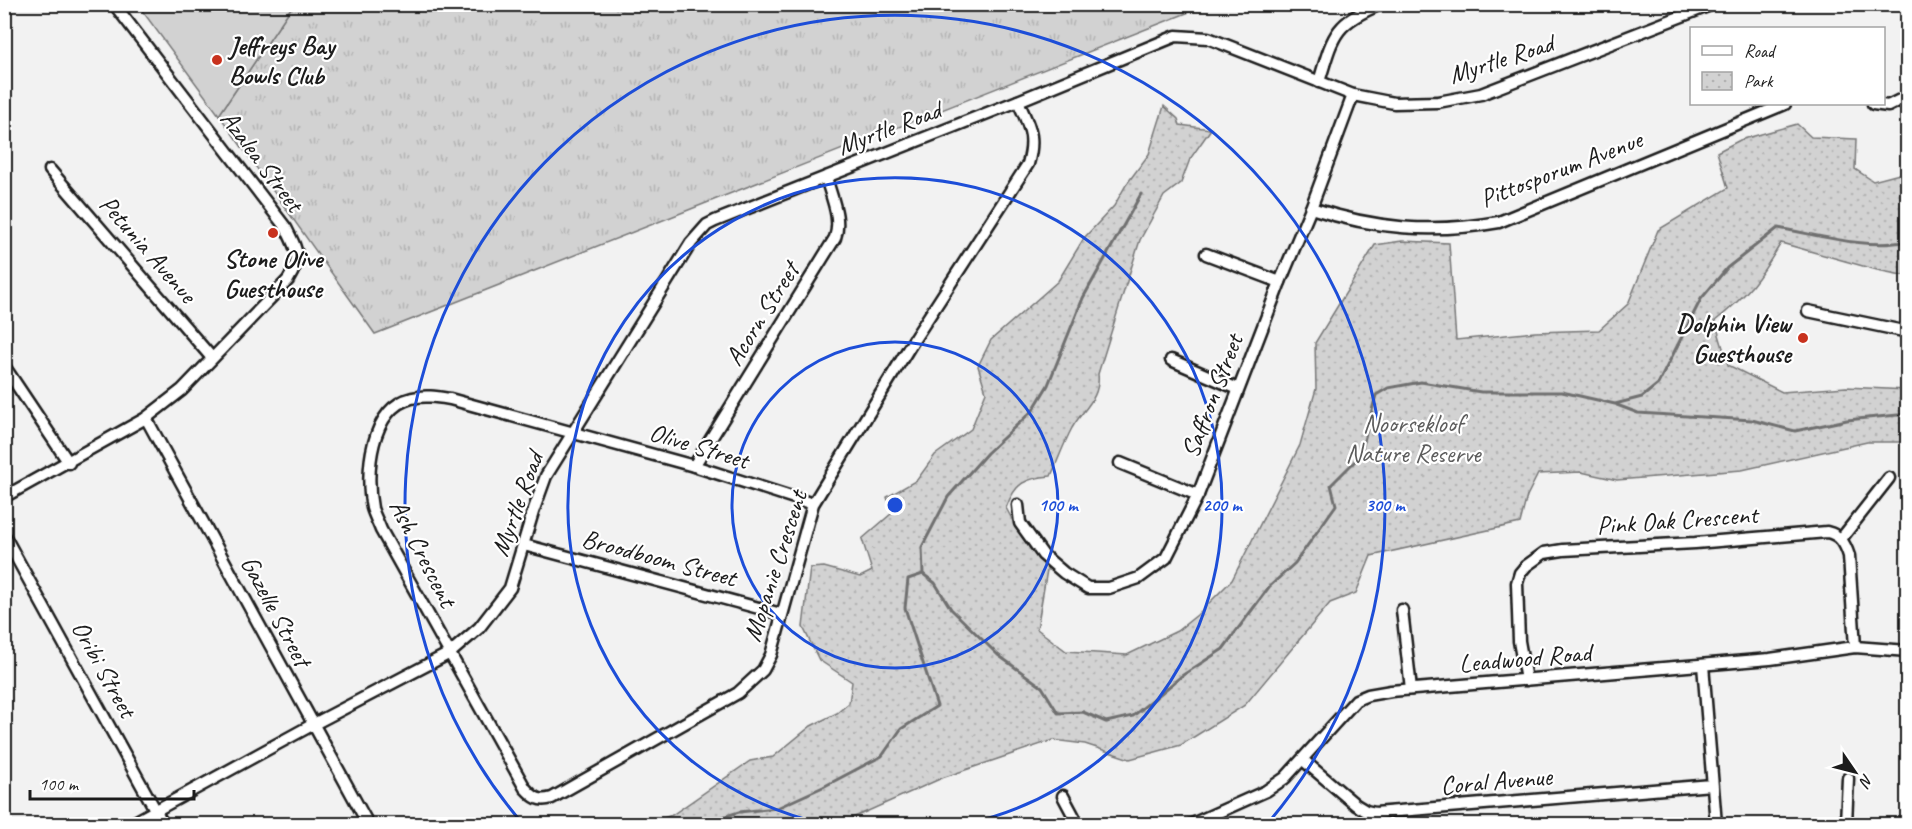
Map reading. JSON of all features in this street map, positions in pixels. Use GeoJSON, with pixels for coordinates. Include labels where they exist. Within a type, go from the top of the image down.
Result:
{"type":"FeatureCollection","features":[{"type":"Feature","properties":{"kind":"street","name":"Azalea Street"},"geometry":{"type":"LineString","coordinates":[[114,4],[286,228],[298,251],[297,264],[288,280],[212,358]]}},
{"type":"Feature","properties":{"kind":"street"},"geometry":{"type":"LineString","coordinates":[[1319,82],[1329,47],[1338,31],[1357,14],[1381,4]]}},
{"type":"Feature","properties":{"kind":"street","name":"Myrtle Road"},"geometry":{"type":"LineString","coordinates":[[131,825],[312,725],[450,653],[479,628],[510,588],[532,512],[546,476],[571,432],[667,280],[699,234],[715,221],[1176,36],[1208,38],[1353,95],[1394,103],[1438,102],[1481,94],[1713,4]]}},
{"type":"Feature","properties":{"kind":"street","name":"Saffron Street"},"geometry":{"type":"LineString","coordinates":[[1018,505],[1020,523],[1043,555],[1064,573],[1088,588],[1109,588],[1139,578],[1166,558],[1198,495],[1353,95]]}},
{"type":"Feature","properties":{"kind":"street"},"geometry":{"type":"LineString","coordinates":[[1880,105],[1888,106],[1908,96]]}},
{"type":"Feature","properties":{"kind":"street","name":"Mopanie Crescent"},"geometry":{"type":"LineString","coordinates":[[450,653],[525,788],[536,799],[546,800],[738,693],[763,670],[771,655],[813,504],[915,338],[1024,171],[1030,154],[1032,135],[1018,101]]}},
{"type":"Feature","properties":{"kind":"street","name":"Pittosporum Avenue"},"geometry":{"type":"LineString","coordinates":[[1311,208],[1345,219],[1385,227],[1464,228],[1499,222],[1783,105]]}},
{"type":"Feature","properties":{"kind":"street","name":"Petunia Avenue"},"geometry":{"type":"LineString","coordinates":[[50,170],[212,358]]}},
{"type":"Feature","properties":{"kind":"street","name":"Acorn Street"},"geometry":{"type":"LineString","coordinates":[[694,466],[836,238],[837,216],[826,177]]}},
{"type":"Feature","properties":{"kind":"street"},"geometry":{"type":"LineString","coordinates":[[1206,254],[1280,282]]}},
{"type":"Feature","properties":{"kind":"street"},"geometry":{"type":"LineString","coordinates":[[1808,311],[1908,332]]}},
{"type":"Feature","properties":{"kind":"street"},"geometry":{"type":"LineString","coordinates":[[4,497],[69,463],[146,418],[182,390],[212,358]]}},
{"type":"Feature","properties":{"kind":"street"},"geometry":{"type":"LineString","coordinates":[[1171,360],[1238,389]]}},
{"type":"Feature","properties":{"kind":"street"},"geometry":{"type":"LineString","coordinates":[[4,366],[69,463]]}},
{"type":"Feature","properties":{"kind":"street","name":"Ash Crescent"},"geometry":{"type":"LineString","coordinates":[[450,653],[381,530],[373,510],[369,484],[370,459],[376,436],[386,417],[397,406],[411,398],[431,396],[450,399],[571,432]]}},
{"type":"Feature","properties":{"kind":"street","name":"Gazelle Street"},"geometry":{"type":"LineString","coordinates":[[146,418],[368,825]]}},
{"type":"Feature","properties":{"kind":"street","name":"Olive Street"},"geometry":{"type":"LineString","coordinates":[[571,432],[694,466],[813,504]]}},
{"type":"Feature","properties":{"kind":"street"},"geometry":{"type":"LineString","coordinates":[[1120,463],[1198,495]]}},
{"type":"Feature","properties":{"kind":"street"},"geometry":{"type":"LineString","coordinates":[[1855,647],[1849,556],[1840,539],[1889,478]]}},
{"type":"Feature","properties":{"kind":"street","name":"Pink Oak Crescent"},"geometry":{"type":"LineString","coordinates":[[1526,680],[1519,641],[1517,583],[1520,573],[1526,566],[1544,553],[1827,532],[1835,534],[1840,539]]}},
{"type":"Feature","properties":{"kind":"street","name":"Oribi Street"},"geometry":{"type":"LineString","coordinates":[[4,535],[163,825]]}},
{"type":"Feature","properties":{"kind":"street","name":"Broodboom Street"},"geometry":{"type":"LineString","coordinates":[[524,545],[781,614]]}},
{"type":"Feature","properties":{"kind":"street"},"geometry":{"type":"LineString","coordinates":[[1402,610],[1411,689]]}},
{"type":"Feature","properties":{"kind":"street","name":"Leadwood Road"},"geometry":{"type":"LineString","coordinates":[[1192,825],[1266,792],[1285,778],[1356,700],[1368,695],[1411,689],[1770,659],[1855,647],[1908,651]]}},
{"type":"Feature","properties":{"kind":"street"},"geometry":{"type":"LineString","coordinates":[[1702,665],[1716,825]]}},
{"type":"Feature","properties":{"kind":"street","name":"Coral Avenue"},"geometry":{"type":"LineString","coordinates":[[1303,760],[1356,805],[1375,813],[1712,785]]}},
{"type":"Feature","properties":{"kind":"street"},"geometry":{"type":"LineString","coordinates":[[1846,825],[1848,778]]}},
{"type":"Feature","properties":{"kind":"street"},"geometry":{"type":"LineString","coordinates":[[1063,796],[1078,825]]}},
{"type":"Feature","properties":{"kind":"green space","name":"Jeffreys Bay Bowls Club"},"geometry":{"type":"Polygon","coordinates":[[[138,5],[293,5],[219,115],[138,5]]]}},
{"type":"Feature","properties":{"kind":"green space"},"geometry":{"type":"Polygon","coordinates":[[[293,5],[1207,5],[375,334],[219,115],[293,5]]]}},
{"type":"Feature","properties":{"kind":"green space","name":"Noorsekloof Nature Reserve"},"geometry":{"type":"Polygon","coordinates":[[[1164,106],[1178,119],[1180,125],[1211,129],[1190,159],[1181,183],[1164,196],[1140,240],[1098,374],[1094,397],[1072,428],[1051,476],[1034,478],[1022,483],[1013,493],[1006,508],[1017,528],[1048,564],[1037,629],[1066,651],[1127,655],[1177,631],[1197,615],[1232,580],[1300,445],[1316,389],[1315,343],[1375,245],[1402,241],[1449,243],[1456,340],[1535,332],[1599,330],[1628,304],[1658,230],[1728,188],[1717,152],[1740,140],[1797,124],[1811,137],[1856,139],[1855,169],[1873,181],[1907,172],[1907,276],[1781,243],[1752,286],[1715,321],[1728,365],[1782,392],[1846,387],[1907,390],[1907,442],[1867,442],[1742,470],[1617,480],[1581,472],[1538,474],[1527,496],[1520,523],[1371,556],[1356,593],[1330,603],[1245,705],[1181,745],[1130,759],[1085,744],[1053,740],[942,778],[839,824],[647,824],[672,815],[750,761],[773,757],[811,726],[837,713],[849,703],[852,682],[819,660],[803,627],[810,568],[824,567],[860,577],[872,571],[862,539],[892,513],[887,497],[917,480],[935,455],[971,429],[986,392],[978,366],[991,340],[1058,281],[1084,238],[1114,206],[1149,154],[1164,106]]]}},
{"type":"Feature","properties":{"kind":"waterway"},"geometry":{"type":"LineString","coordinates":[[923,574],[922,547],[948,497],[987,453],[1033,410],[1048,385],[1083,298],[1141,194]]}},
{"type":"Feature","properties":{"kind":"waterway"},"geometry":{"type":"LineString","coordinates":[[701,824],[739,812],[777,808],[823,787],[882,756],[901,729],[937,706],[905,608],[908,579],[923,574],[935,583],[951,609],[998,655],[1042,687],[1058,713],[1083,712],[1106,722],[1133,716],[1183,675],[1223,649],[1269,587],[1295,563],[1336,505],[1331,485],[1360,456],[1376,395],[1388,388],[1421,382],[1481,392],[1562,392],[1615,404],[1642,397],[1658,384],[1701,299],[1727,268],[1778,228],[1859,243],[1908,241]]}},
{"type":"Feature","properties":{"kind":"waterway"},"geometry":{"type":"LineString","coordinates":[[1617,405],[1638,413],[1752,420],[1795,431],[1847,420],[1908,414]]}},
{"type":"Feature","properties":{"kind":"place","name":"Jeffreys Bay Bowls Club"},"geometry":{"type":"Point","coordinates":[217,60]}},
{"type":"Feature","properties":{"kind":"place","name":"Stone Olive Guesthouse"},"geometry":{"type":"Point","coordinates":[273,233]}},
{"type":"Feature","properties":{"kind":"place","name":"Dolphin View Guesthouse"},"geometry":{"type":"Point","coordinates":[1803,338]}}]}
